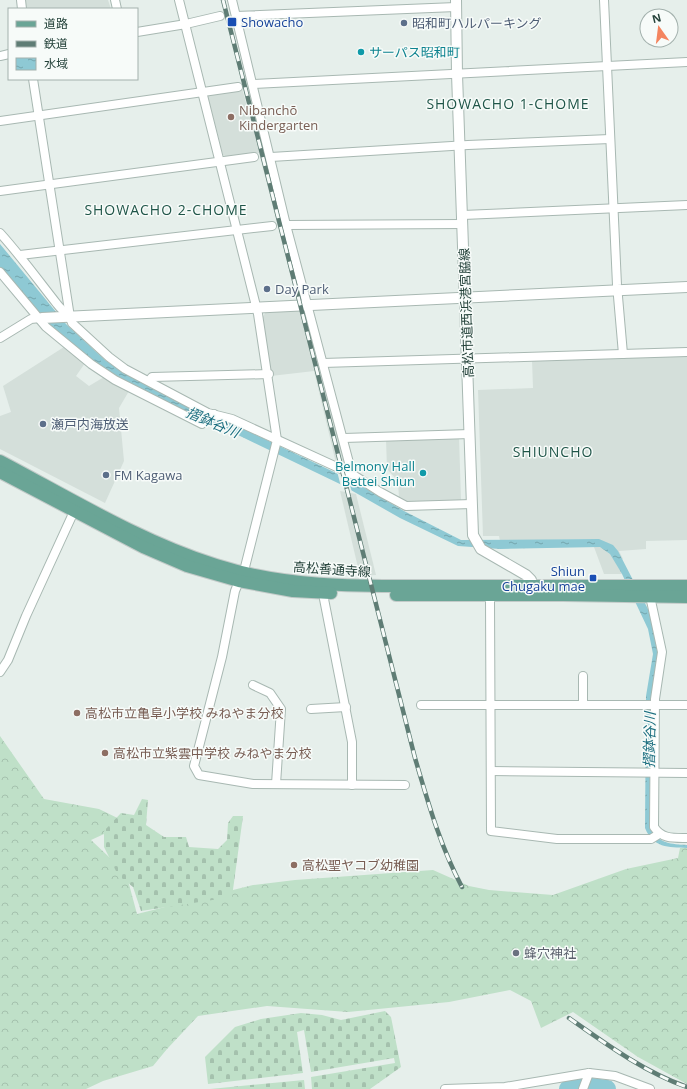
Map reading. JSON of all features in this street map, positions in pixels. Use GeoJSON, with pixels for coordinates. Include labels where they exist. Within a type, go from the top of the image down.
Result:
{"type":"FeatureCollection","features":[{"type":"Feature","properties":{"kind":"main road","name":"高松善通寺線"},"geometry":{"type":"LineString","coordinates":[[0,461],[143,547],[187,566],[241,577],[293,591],[328,593],[532,591],[687,586]]}},
{"type":"Feature","properties":{"kind":"main road","name":"高松善通寺線"},"geometry":{"type":"LineString","coordinates":[[0,472],[76,507]]}},
{"type":"Feature","properties":{"kind":"main road","name":"高松善通寺線"},"geometry":{"type":"LineString","coordinates":[[532,591],[687,597]]}},
{"type":"Feature","properties":{"kind":"street"},"geometry":{"type":"LineString","coordinates":[[179,0],[257,307],[269,374],[277,441],[241,577],[194,766],[199,775],[252,784],[405,785]]}},
{"type":"Feature","properties":{"kind":"street"},"geometry":{"type":"LineString","coordinates":[[232,0],[271,157],[286,225],[344,438],[352,474]]}},
{"type":"Feature","properties":{"kind":"street"},"geometry":{"type":"LineString","coordinates":[[604,0],[617,290],[623,354]]}},
{"type":"Feature","properties":{"kind":"street"},"geometry":{"type":"LineString","coordinates":[[236,16],[456,4]]}},
{"type":"Feature","properties":{"kind":"street","name":"高松市道西浜港宮脇線"},"geometry":{"type":"LineString","coordinates":[[456,4],[457,74],[461,146],[473,535],[478,545],[487,553],[526,575],[531,580],[532,591]]}},
{"type":"Feature","properties":{"kind":"street"},"geometry":{"type":"LineString","coordinates":[[138,32],[186,24],[220,16]]}},
{"type":"Feature","properties":{"kind":"street"},"geometry":{"type":"LineString","coordinates":[[253,84],[687,62]]}},
{"type":"Feature","properties":{"kind":"street"},"geometry":{"type":"LineString","coordinates":[[33,80],[60,249],[66,317]]}},
{"type":"Feature","properties":{"kind":"street"},"geometry":{"type":"LineString","coordinates":[[0,121],[238,87]]}},
{"type":"Feature","properties":{"kind":"street"},"geometry":{"type":"LineString","coordinates":[[271,157],[610,139]]}},
{"type":"Feature","properties":{"kind":"street"},"geometry":{"type":"LineString","coordinates":[[0,191],[254,157]]}},
{"type":"Feature","properties":{"kind":"street"},"geometry":{"type":"LineString","coordinates":[[286,225],[463,219],[613,208],[687,205]]}},
{"type":"Feature","properties":{"kind":"street"},"geometry":{"type":"LineString","coordinates":[[20,255],[60,249],[272,226]]}},
{"type":"Feature","properties":{"kind":"street"},"geometry":{"type":"LineString","coordinates":[[0,233],[20,255],[72,323],[109,357],[149,381],[213,415],[232,419],[277,441],[352,474],[380,492],[406,506],[472,504]]}},
{"type":"Feature","properties":{"kind":"street"},"geometry":{"type":"LineString","coordinates":[[0,272],[39,318],[91,364],[115,380],[202,424],[213,415]]}},
{"type":"Feature","properties":{"kind":"street"},"geometry":{"type":"LineString","coordinates":[[0,338],[31,319],[39,318],[687,287]]}},
{"type":"Feature","properties":{"kind":"street"},"geometry":{"type":"LineString","coordinates":[[323,363],[687,352]]}},
{"type":"Feature","properties":{"kind":"street"},"geometry":{"type":"LineString","coordinates":[[149,381],[152,377],[269,374]]}},
{"type":"Feature","properties":{"kind":"street"},"geometry":{"type":"LineString","coordinates":[[344,438],[470,434]]}},
{"type":"Feature","properties":{"kind":"street"},"geometry":{"type":"LineString","coordinates":[[0,672],[8,660],[26,616],[76,507]]}},
{"type":"Feature","properties":{"kind":"street"},"geometry":{"type":"LineString","coordinates":[[650,596],[662,652],[650,705],[650,772],[655,836]]}},
{"type":"Feature","properties":{"kind":"street"},"geometry":{"type":"LineString","coordinates":[[324,599],[352,742],[352,785]]}},
{"type":"Feature","properties":{"kind":"street"},"geometry":{"type":"LineString","coordinates":[[490,599],[491,831],[557,839],[655,836],[687,838]]}},
{"type":"Feature","properties":{"kind":"street"},"geometry":{"type":"LineString","coordinates":[[583,676],[583,704]]}},
{"type":"Feature","properties":{"kind":"street"},"geometry":{"type":"LineString","coordinates":[[253,685],[270,693],[281,710],[276,784]]}},
{"type":"Feature","properties":{"kind":"street"},"geometry":{"type":"LineString","coordinates":[[421,705],[687,705]]}},
{"type":"Feature","properties":{"kind":"street"},"geometry":{"type":"LineString","coordinates":[[311,709],[346,707]]}},
{"type":"Feature","properties":{"kind":"street"},"geometry":{"type":"LineString","coordinates":[[490,772],[687,773]]}},
{"type":"Feature","properties":{"kind":"street"},"geometry":{"type":"LineString","coordinates":[[583,1089],[589,1073]]}},
{"type":"Feature","properties":{"kind":"street"},"geometry":{"type":"LineString","coordinates":[[445,1089],[505,1087],[589,1073],[615,1076],[637,1087],[650,1089]]}},
{"type":"Feature","properties":{"kind":"shaded area"},"geometry":{"type":"Polygon","coordinates":[[[24,0],[108,0],[111,8],[25,8],[24,0]]]}},
{"type":"Feature","properties":{"kind":"shaded area","name":"Nibanchō Kindergarten"},"geometry":{"type":"Polygon","coordinates":[[[242,88],[256,140],[263,138],[305,299],[297,300],[259,153],[228,157],[223,155],[207,93],[242,88]]]}},
{"type":"Feature","properties":{"kind":"shaded area"},"geometry":{"type":"Polygon","coordinates":[[[307,309],[347,466],[344,468],[336,463],[314,371],[271,376],[263,317],[265,313],[307,309]]]}},
{"type":"Feature","properties":{"kind":"shaded area"},"geometry":{"type":"Polygon","coordinates":[[[64,347],[85,363],[76,376],[89,386],[104,377],[129,391],[119,408],[124,461],[105,503],[0,449],[0,416],[11,412],[3,386],[64,347]]]}},
{"type":"Feature","properties":{"kind":"shaded area"},"geometry":{"type":"Polygon","coordinates":[[[687,355],[687,540],[646,541],[646,549],[619,551],[623,559],[616,563],[622,574],[604,574],[591,539],[500,541],[499,536],[483,536],[478,390],[533,388],[532,360],[687,355]]]}},
{"type":"Feature","properties":{"kind":"shaded area"},"geometry":{"type":"Polygon","coordinates":[[[459,436],[461,501],[406,503],[399,499],[398,481],[387,469],[386,439],[459,436]]]}},
{"type":"Feature","properties":{"kind":"shaded area"},"geometry":{"type":"Polygon","coordinates":[[[340,491],[356,494],[376,575],[360,576],[340,491]]]}},
{"type":"Feature","properties":{"kind":"green space"},"geometry":{"type":"Polygon","coordinates":[[[0,736],[44,799],[99,809],[138,828],[115,829],[91,840],[126,873],[137,914],[253,885],[295,880],[433,870],[469,886],[489,890],[553,895],[626,869],[678,858],[680,848],[687,848],[687,1084],[638,1057],[573,1012],[541,1028],[531,1001],[510,990],[449,1002],[348,1012],[267,1006],[198,1016],[153,1066],[103,1081],[86,1089],[0,1089],[0,736]]]}},
{"type":"Feature","properties":{"kind":"green space"},"geometry":{"type":"Polygon","coordinates":[[[142,799],[148,800],[146,825],[164,837],[186,837],[189,847],[218,849],[227,840],[228,823],[233,816],[243,816],[232,897],[141,911],[133,887],[118,875],[104,847],[104,831],[121,813],[134,815],[142,799]]]}},
{"type":"Feature","properties":{"kind":"green space"},"geometry":{"type":"Polygon","coordinates":[[[385,1011],[391,1017],[401,1067],[370,1089],[312,1089],[311,1077],[395,1063],[394,1058],[311,1072],[304,1030],[297,1032],[303,1073],[208,1084],[205,1057],[235,1027],[261,1019],[301,1013],[322,1015],[341,1020],[385,1011]]]}},
{"type":"Feature","properties":{"kind":"green space"},"geometry":{"type":"Polygon","coordinates":[[[304,1080],[305,1089],[210,1089],[304,1080]]]}},
{"type":"Feature","properties":{"kind":"water"},"geometry":{"type":"Polygon","coordinates":[[[0,244],[66,324],[105,360],[122,372],[194,409],[233,424],[332,471],[404,511],[461,540],[599,539],[613,545],[618,551],[649,611],[658,653],[651,697],[651,829],[658,838],[666,842],[687,845],[687,848],[667,847],[657,843],[648,835],[645,828],[646,696],[653,654],[648,629],[622,574],[610,554],[600,547],[500,549],[458,546],[400,518],[342,485],[240,436],[201,420],[122,380],[85,356],[48,325],[0,267],[0,244]]]}},
{"type":"Feature","properties":{"kind":"pier"},"geometry":{"type":"Polygon","coordinates":[[[337,471],[348,477],[352,493],[341,487],[337,471]]]}},
{"type":"Feature","properties":{"kind":"waterway","name":"摺鉢谷川"},"geometry":{"type":"LineString","coordinates":[[568,1089],[591,1087],[607,1089]]}},
{"type":"Feature","properties":{"kind":"railway"},"geometry":{"type":"LineString","coordinates":[[223,0],[415,758],[441,840],[462,887]]}},
{"type":"Feature","properties":{"kind":"railway"},"geometry":{"type":"LineString","coordinates":[[569,1018],[611,1047],[656,1074],[687,1087]]}},
{"type":"Feature","properties":{"kind":"place","name":"Showacho"},"geometry":{"type":"Point","coordinates":[232,22]}},
{"type":"Feature","properties":{"kind":"place","name":"昭和町ハルパーキング"},"geometry":{"type":"Point","coordinates":[404,23]}},
{"type":"Feature","properties":{"kind":"place","name":"サーパス昭和町"},"geometry":{"type":"Point","coordinates":[361,52]}},
{"type":"Feature","properties":{"kind":"place","name":"Nibanchō Kindergarten"},"geometry":{"type":"Point","coordinates":[231,117]}},
{"type":"Feature","properties":{"kind":"place","name":"Day Park"},"geometry":{"type":"Point","coordinates":[267,289]}},
{"type":"Feature","properties":{"kind":"place","name":"瀬戸内海放送"},"geometry":{"type":"Point","coordinates":[43,424]}},
{"type":"Feature","properties":{"kind":"place","name":"Belmony Hall Bettei Shiun"},"geometry":{"type":"Point","coordinates":[423,473]}},
{"type":"Feature","properties":{"kind":"place","name":"FM Kagawa"},"geometry":{"type":"Point","coordinates":[106,475]}},
{"type":"Feature","properties":{"kind":"place","name":"Shiun Chugaku mae"},"geometry":{"type":"Point","coordinates":[593,578]}},
{"type":"Feature","properties":{"kind":"place","name":"高松市立亀阜小学校 みねやま分校"},"geometry":{"type":"Point","coordinates":[77,713]}},
{"type":"Feature","properties":{"kind":"place","name":"高松市立紫雲中学校 みねやま分校"},"geometry":{"type":"Point","coordinates":[105,753]}},
{"type":"Feature","properties":{"kind":"place","name":"高松聖ヤコブ幼稚園"},"geometry":{"type":"Point","coordinates":[294,865]}},
{"type":"Feature","properties":{"kind":"place","name":"蜂穴神社"},"geometry":{"type":"Point","coordinates":[516,953]}},
{"type":"Feature","properties":{"kind":"district","name":"SHOWACHO 1-CHOME"},"geometry":{"type":"Point","coordinates":[508,103]}},
{"type":"Feature","properties":{"kind":"district","name":"SHOWACHO 2-CHOME"},"geometry":{"type":"Point","coordinates":[166,209]}},
{"type":"Feature","properties":{"kind":"district","name":"SHIUNCHO"},"geometry":{"type":"Point","coordinates":[553,451]}}]}
